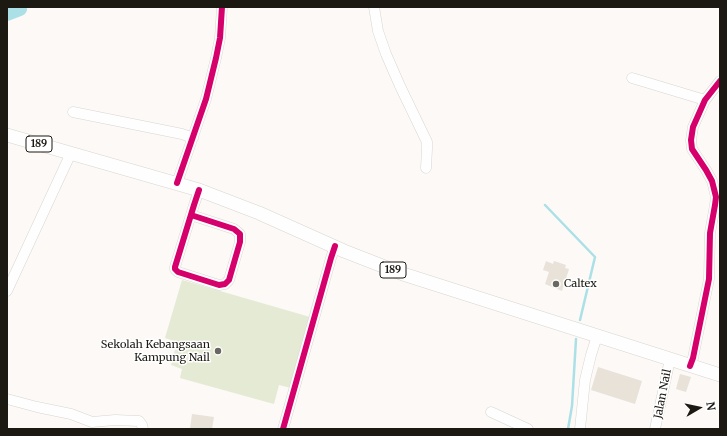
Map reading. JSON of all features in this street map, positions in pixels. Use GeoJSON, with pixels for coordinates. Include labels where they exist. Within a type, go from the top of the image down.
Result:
{"type":"FeatureCollection","features":[{"type":"Feature","properties":{"kind":"main road","name":"189"},"geometry":{"type":"LineString","coordinates":[[7,135],[199,190],[259,213],[392,270],[720,375]]}},
{"type":"Feature","properties":{"kind":"street"},"geometry":{"type":"LineString","coordinates":[[177,184],[206,98],[220,38],[222,7]]}},
{"type":"Feature","properties":{"kind":"street"},"geometry":{"type":"LineString","coordinates":[[374,7],[378,32],[386,54],[426,142],[426,168]]}},
{"type":"Feature","properties":{"kind":"street"},"geometry":{"type":"LineString","coordinates":[[632,78],[705,100]]}},
{"type":"Feature","properties":{"kind":"street"},"geometry":{"type":"LineString","coordinates":[[690,366],[693,358],[709,278],[710,233],[716,205],[716,197],[712,181],[692,148],[691,140],[693,127],[705,100],[720,81]]}},
{"type":"Feature","properties":{"kind":"street"},"geometry":{"type":"LineString","coordinates":[[73,112],[182,134],[193,138]]}},
{"type":"Feature","properties":{"kind":"street"},"geometry":{"type":"LineString","coordinates":[[7,291],[70,153]]}},
{"type":"Feature","properties":{"kind":"street"},"geometry":{"type":"LineString","coordinates":[[191,215],[234,228],[240,234],[240,242],[229,280],[225,284],[219,285],[178,272],[175,269],[191,215],[199,190]]}},
{"type":"Feature","properties":{"kind":"street"},"geometry":{"type":"LineString","coordinates":[[283,429],[335,246]]}},
{"type":"Feature","properties":{"kind":"street"},"geometry":{"type":"LineString","coordinates":[[580,429],[586,380],[591,355],[597,336]]}},
{"type":"Feature","properties":{"kind":"street","name":"Jalan Nail"},"geometry":{"type":"LineString","coordinates":[[656,429],[670,359]]}},
{"type":"Feature","properties":{"kind":"street"},"geometry":{"type":"LineString","coordinates":[[7,399],[71,414],[92,422],[115,420],[139,421],[143,429]]}},
{"type":"Feature","properties":{"kind":"street"},"geometry":{"type":"LineString","coordinates":[[491,412],[528,429]]}},
{"type":"Feature","properties":{"kind":"green space"},"geometry":{"type":"Polygon","coordinates":[[[182,280],[310,317],[291,388],[279,385],[274,404],[180,378],[182,369],[171,365],[177,342],[165,338],[182,280]]]}},
{"type":"Feature","properties":{"kind":"building"},"geometry":{"type":"Polygon","coordinates":[[[546,261],[553,264],[554,261],[566,265],[565,268],[569,269],[562,291],[545,284],[549,272],[543,270],[546,261]]]}},
{"type":"Feature","properties":{"kind":"building"},"geometry":{"type":"Polygon","coordinates":[[[598,367],[642,381],[635,404],[591,390],[598,367]]]}},
{"type":"Feature","properties":{"kind":"building"},"geometry":{"type":"Polygon","coordinates":[[[680,374],[691,377],[686,392],[676,389],[680,374]]]}},
{"type":"Feature","properties":{"kind":"building"},"geometry":{"type":"Polygon","coordinates":[[[192,414],[214,417],[212,429],[190,429],[192,414]]]}},
{"type":"Feature","properties":{"kind":"waterway"},"geometry":{"type":"LineString","coordinates":[[7,14],[20,9],[19,7]]}},
{"type":"Feature","properties":{"kind":"waterway"},"geometry":{"type":"LineString","coordinates":[[545,205],[595,257],[580,320]]}},
{"type":"Feature","properties":{"kind":"waterway"},"geometry":{"type":"LineString","coordinates":[[568,429],[572,406],[576,339]]}},
{"type":"Feature","properties":{"kind":"cycle path"},"geometry":{"type":"LineString","coordinates":[[177,183],[206,99],[220,38],[222,7]]}},
{"type":"Feature","properties":{"kind":"cycle path"},"geometry":{"type":"LineString","coordinates":[[690,366],[693,358],[709,279],[710,233],[716,197],[712,181],[692,149],[691,140],[693,127],[705,100],[720,81]]}},
{"type":"Feature","properties":{"kind":"cycle path"},"geometry":{"type":"LineString","coordinates":[[191,215],[234,229],[240,234],[240,242],[229,280],[225,284],[219,285],[178,272],[175,269],[175,267],[194,205],[199,190]]}},
{"type":"Feature","properties":{"kind":"cycle path"},"geometry":{"type":"LineString","coordinates":[[283,429],[335,246]]}},
{"type":"Feature","properties":{"kind":"place","name":"Caltex"},"geometry":{"type":"Point","coordinates":[556,284]}},
{"type":"Feature","properties":{"kind":"place","name":"Sekolah Kebangsaan Kampung Nail"},"geometry":{"type":"Point","coordinates":[218,351]}}]}
